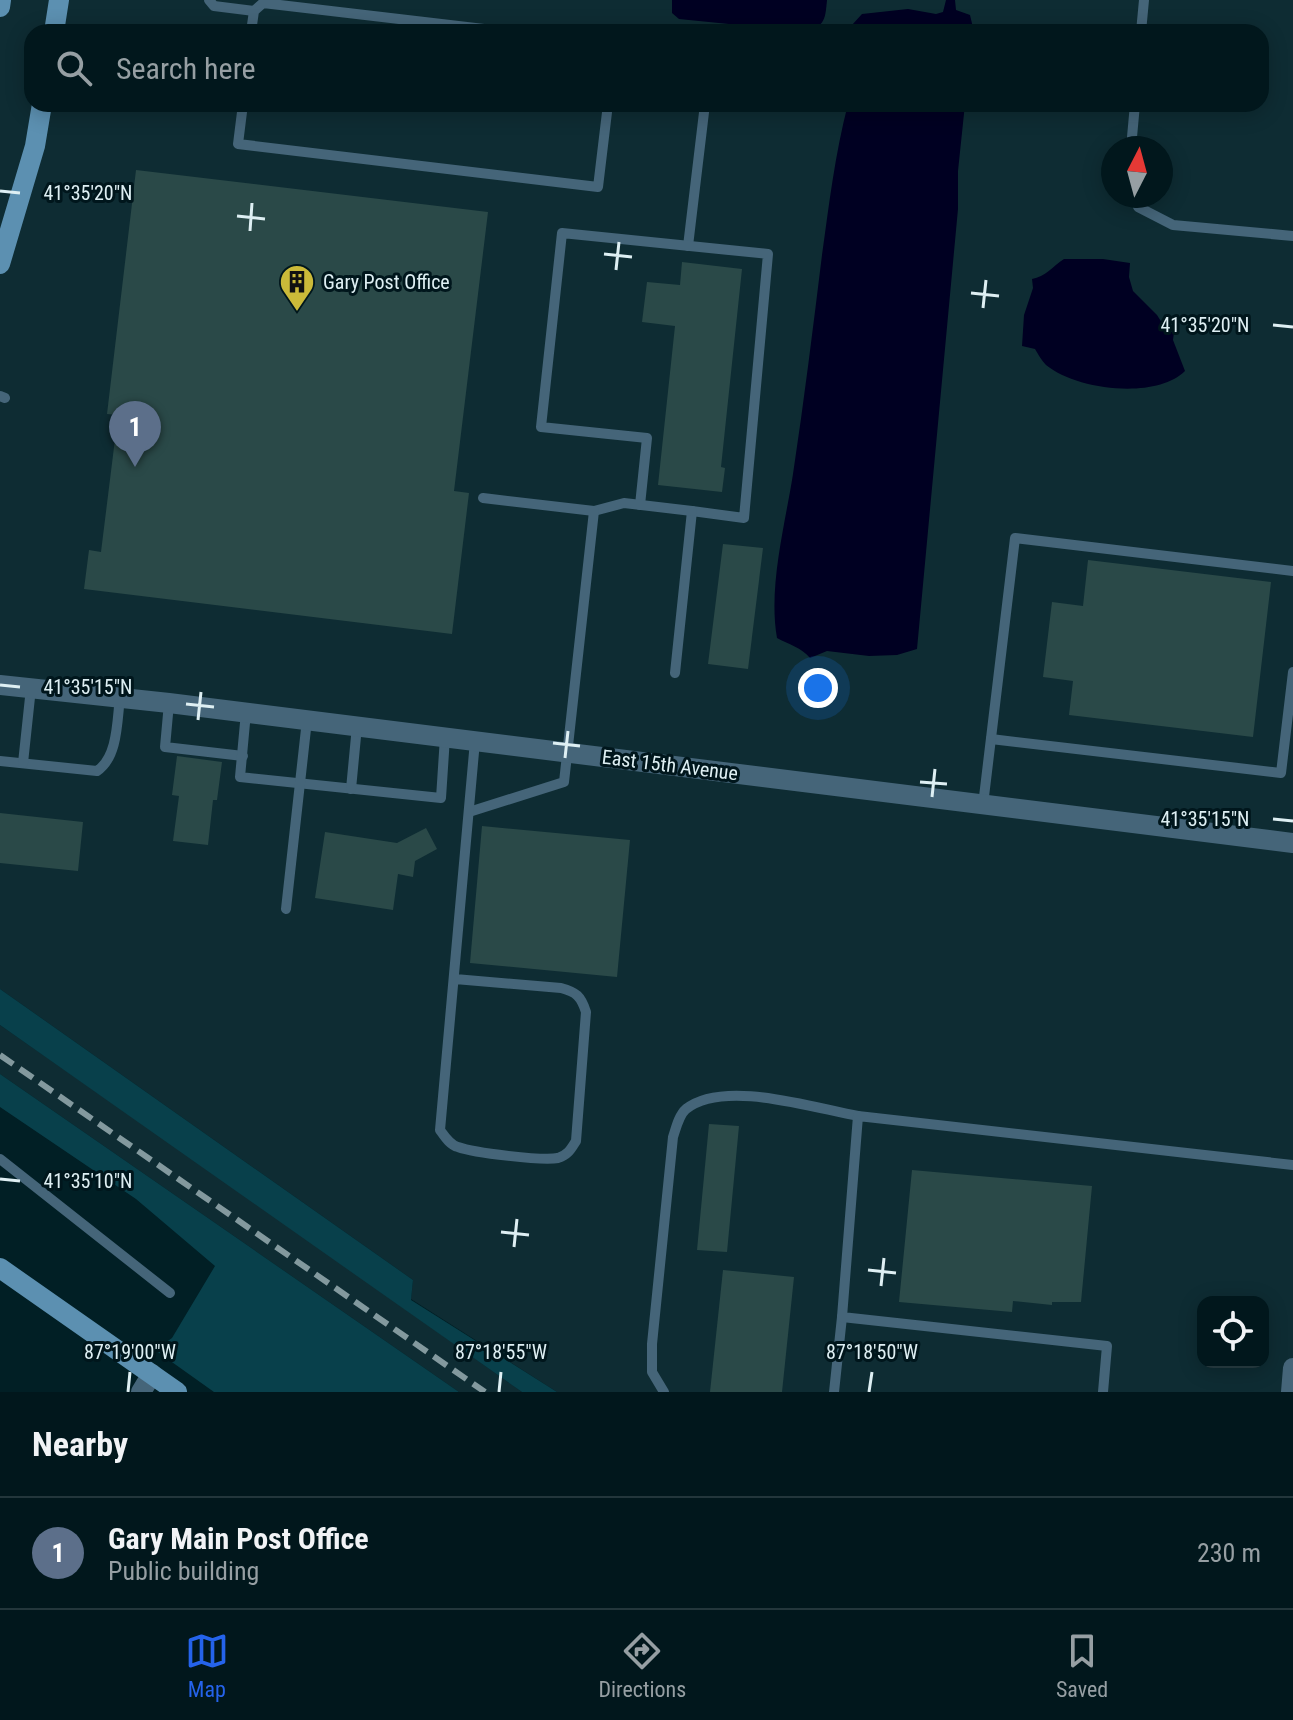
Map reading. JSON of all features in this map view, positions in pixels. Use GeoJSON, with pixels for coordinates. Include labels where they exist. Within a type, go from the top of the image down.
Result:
{"type":"FeatureCollection","features":[{"type":"Feature","properties":{"kind":"main road"},"geometry":{"type":"LineString","coordinates":[[0,7],[1,0]]}},
{"type":"Feature","properties":{"kind":"main road"},"geometry":{"type":"LineString","coordinates":[[55,24],[59,0]]}},
{"type":"Feature","properties":{"kind":"main road"},"geometry":{"type":"LineString","coordinates":[[0,264],[35,146],[41,112]]}},
{"type":"Feature","properties":{"kind":"main road"},"geometry":{"type":"LineString","coordinates":[[0,1268],[146,1383],[177,1392]]}},
{"type":"Feature","properties":{"kind":"street","name":"East 15th Avenue"},"geometry":{"type":"LineString","coordinates":[[0,685],[246,712],[1293,843]]}},
{"type":"Feature","properties":{"kind":"street"},"geometry":{"type":"LineString","coordinates":[[1291,1392],[1293,1368]]}},
{"type":"Feature","properties":{"kind":"lane"},"geometry":{"type":"LineString","coordinates":[[209,0],[214,6],[254,11]]}},
{"type":"Feature","properties":{"kind":"lane"},"geometry":{"type":"LineString","coordinates":[[1142,24],[1144,0]]}},
{"type":"Feature","properties":{"kind":"lane"},"geometry":{"type":"LineString","coordinates":[[252,24],[254,11],[262,1],[446,24]]}},
{"type":"Feature","properties":{"kind":"lane"},"geometry":{"type":"LineString","coordinates":[[242,112],[238,144],[598,187],[607,112]]}},
{"type":"Feature","properties":{"kind":"lane"},"geometry":{"type":"LineString","coordinates":[[688,246],[704,112]]}},
{"type":"Feature","properties":{"kind":"lane"},"geometry":{"type":"LineString","coordinates":[[1132,136],[1134,112]]}},
{"type":"Feature","properties":{"kind":"lane"},"geometry":{"type":"LineString","coordinates":[[1140,208],[1173,225],[1293,236]]}},
{"type":"Feature","properties":{"kind":"lane"},"geometry":{"type":"LineString","coordinates":[[483,498],[594,511],[624,503],[640,505],[692,511],[744,518],[768,254],[562,233],[541,427],[647,438],[640,505]]}},
{"type":"Feature","properties":{"kind":"lane"},"geometry":{"type":"LineString","coordinates":[[469,812],[564,782],[594,511]]}},
{"type":"Feature","properties":{"kind":"lane"},"geometry":{"type":"LineString","coordinates":[[675,673],[692,511]]}},
{"type":"Feature","properties":{"kind":"lane"},"geometry":{"type":"LineString","coordinates":[[983,805],[1015,538],[1293,571]]}},
{"type":"Feature","properties":{"kind":"lane"},"geometry":{"type":"LineString","coordinates":[[991,739],[1281,773],[1290,732],[1293,672]]}},
{"type":"Feature","properties":{"kind":"lane"},"geometry":{"type":"LineString","coordinates":[[23,763],[31,688]]}},
{"type":"Feature","properties":{"kind":"lane"},"geometry":{"type":"LineString","coordinates":[[0,761],[97,771],[103,767],[115,738],[120,697]]}},
{"type":"Feature","properties":{"kind":"lane"},"geometry":{"type":"LineString","coordinates":[[169,703],[165,747],[243,756]]}},
{"type":"Feature","properties":{"kind":"lane"},"geometry":{"type":"LineString","coordinates":[[246,712],[240,777],[441,798],[445,737]]}},
{"type":"Feature","properties":{"kind":"lane"},"geometry":{"type":"LineString","coordinates":[[286,909],[307,720]]}},
{"type":"Feature","properties":{"kind":"lane"},"geometry":{"type":"LineString","coordinates":[[351,789],[357,726]]}},
{"type":"Feature","properties":{"kind":"lane"},"geometry":{"type":"LineString","coordinates":[[455,979],[561,988],[581,997],[586,1012],[576,1141],[570,1152],[560,1157],[543,1158],[468,1150],[455,1147],[440,1130],[475,741]]}},
{"type":"Feature","properties":{"kind":"lane"},"geometry":{"type":"LineString","coordinates":[[664,1392],[652,1372],[652,1344],[673,1137],[683,1111],[707,1097],[737,1094],[858,1116],[1293,1165]]}},
{"type":"Feature","properties":{"kind":"lane"},"geometry":{"type":"LineString","coordinates":[[834,1392],[858,1116]]}},
{"type":"Feature","properties":{"kind":"lane"},"geometry":{"type":"LineString","coordinates":[[0,1159],[170,1293]]}},
{"type":"Feature","properties":{"kind":"lane"},"geometry":{"type":"LineString","coordinates":[[842,1317],[1107,1346],[1103,1392]]}},
{"type":"Feature","properties":{"kind":"shaded area"},"geometry":{"type":"Polygon","coordinates":[[[0,0],[1293,0],[1293,1392],[557,1392],[411,1299],[413,1280],[0,989],[0,0]]]}},
{"type":"Feature","properties":{"kind":"shaded area"},"geometry":{"type":"Polygon","coordinates":[[[672,0],[827,0],[820,24],[729,24],[679,19],[672,13],[672,0]]]}},
{"type":"Feature","properties":{"kind":"shaded area"},"geometry":{"type":"Polygon","coordinates":[[[946,0],[955,0],[956,10],[970,15],[972,24],[853,24],[862,14],[908,9],[936,14],[943,12],[946,0]]]}},
{"type":"Feature","properties":{"kind":"shaded area"},"geometry":{"type":"Polygon","coordinates":[[[846,112],[964,112],[917,649],[897,655],[869,656],[827,651],[810,658],[777,638],[776,577],[839,142],[846,112]]]}},
{"type":"Feature","properties":{"kind":"shaded area"},"geometry":{"type":"Polygon","coordinates":[[[1064,259],[1130,263],[1129,277],[1133,291],[1157,315],[1167,331],[1174,332],[1173,340],[1185,371],[1155,386],[1096,386],[1059,374],[1046,365],[1035,349],[1022,346],[1024,315],[1033,288],[1032,279],[1045,274],[1064,259]]]}},
{"type":"Feature","properties":{"kind":"shaded area"},"geometry":{"type":"Polygon","coordinates":[[[0,989],[413,1280],[411,1300],[557,1392],[522,1392],[0,1025],[0,989]]]}},
{"type":"Feature","properties":{"kind":"shaded area"},"geometry":{"type":"Polygon","coordinates":[[[0,1025],[522,1392],[459,1392],[0,1074],[0,1025]]]}},
{"type":"Feature","properties":{"kind":"shaded area"},"geometry":{"type":"Polygon","coordinates":[[[0,1074],[459,1392],[214,1392],[155,1350],[172,1338],[215,1266],[136,1199],[0,1107],[0,1074]]]}},
{"type":"Feature","properties":{"kind":"building","name":"Gary Post Office"},"geometry":{"type":"Polygon","coordinates":[[[136,170],[488,212],[454,491],[469,493],[452,634],[84,589],[89,550],[101,552],[118,415],[107,414],[136,170]]]}},
{"type":"Feature","properties":{"kind":"building"},"geometry":{"type":"Polygon","coordinates":[[[682,262],[742,269],[721,467],[725,468],[722,492],[658,485],[675,326],[642,322],[647,282],[680,285],[682,262]]]}},
{"type":"Feature","properties":{"kind":"building"},"geometry":{"type":"Polygon","coordinates":[[[723,544],[763,548],[748,669],[708,664],[723,544]]]}},
{"type":"Feature","properties":{"kind":"building"},"geometry":{"type":"Polygon","coordinates":[[[1088,560],[1271,582],[1253,737],[1069,715],[1073,681],[1043,677],[1052,602],[1083,606],[1088,560]]]}},
{"type":"Feature","properties":{"kind":"building"},"geometry":{"type":"Polygon","coordinates":[[[177,756],[222,762],[217,800],[213,800],[208,845],[173,841],[179,796],[172,795],[177,756]]]}},
{"type":"Feature","properties":{"kind":"building"},"geometry":{"type":"Polygon","coordinates":[[[0,813],[83,822],[78,871],[0,863],[0,813]]]}},
{"type":"Feature","properties":{"kind":"building"},"geometry":{"type":"Polygon","coordinates":[[[482,826],[630,840],[617,977],[470,963],[482,826]]]}},
{"type":"Feature","properties":{"kind":"building"},"geometry":{"type":"Polygon","coordinates":[[[426,828],[437,849],[415,861],[413,877],[398,874],[393,910],[315,898],[325,832],[397,843],[426,828]]]}},
{"type":"Feature","properties":{"kind":"building"},"geometry":{"type":"Polygon","coordinates":[[[709,1124],[739,1126],[727,1252],[697,1250],[709,1124]]]}},
{"type":"Feature","properties":{"kind":"building"},"geometry":{"type":"Polygon","coordinates":[[[912,1170],[1092,1186],[1081,1302],[1052,1302],[1052,1305],[1013,1301],[1012,1312],[899,1302],[912,1170]]]}},
{"type":"Feature","properties":{"kind":"building"},"geometry":{"type":"Polygon","coordinates":[[[723,1270],[794,1277],[782,1392],[710,1392],[723,1270]]]}},
{"type":"Feature","properties":{"kind":"railway"},"geometry":{"type":"LineString","coordinates":[[0,1055],[485,1392]]}},
{"type":"Feature","properties":{"kind":"place","name":"Gary Post Office"},"geometry":{"type":"Point","coordinates":[297,313]}},
{"type":"Feature","properties":{"kind":"place","name":"Gary Main Post Office"},"geometry":{"type":"Point","coordinates":[135,467]}}]}
